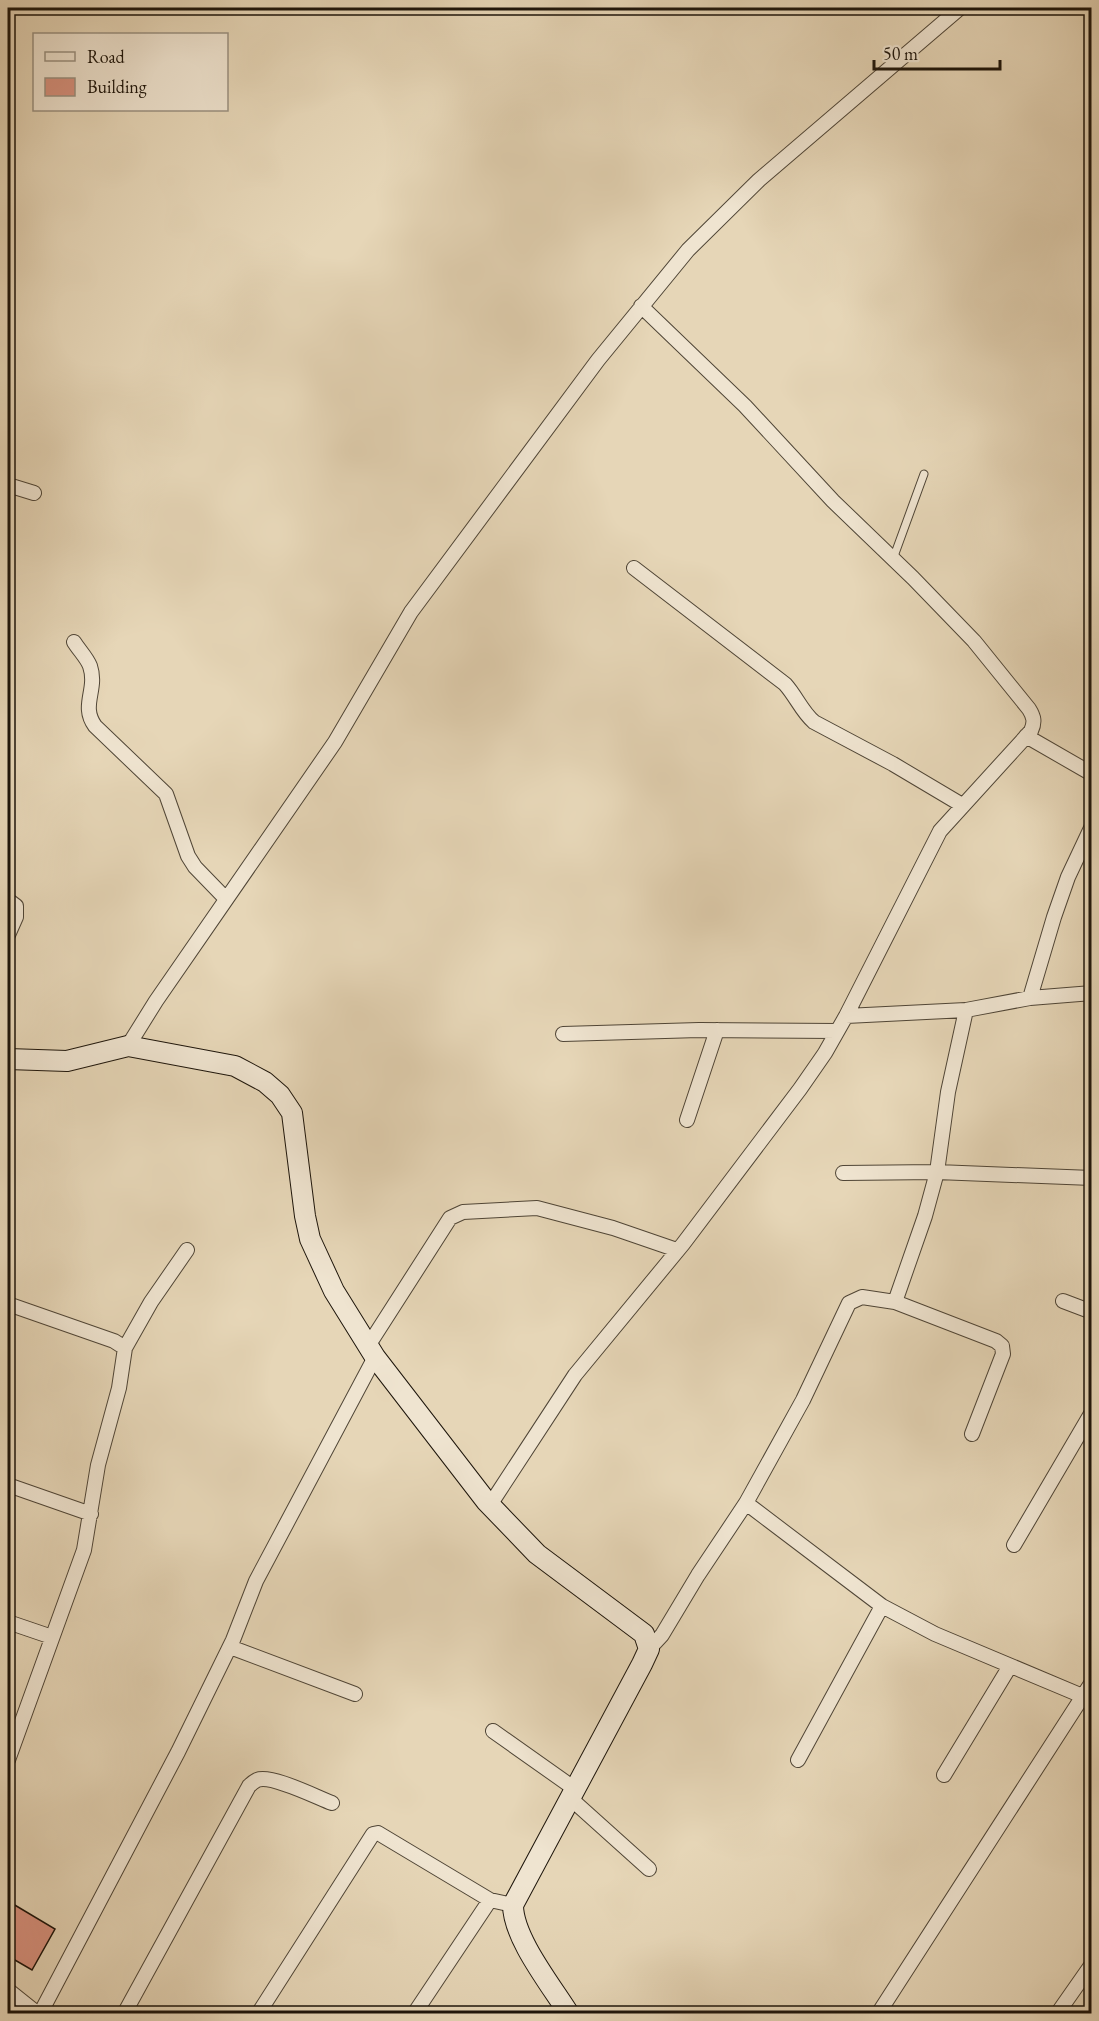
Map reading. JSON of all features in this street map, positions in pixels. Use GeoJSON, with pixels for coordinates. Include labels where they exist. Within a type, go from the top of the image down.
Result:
{"type":"FeatureCollection","features":[{"type":"Feature","properties":{"kind":"street"},"geometry":{"type":"LineString","coordinates":[[128,1046],[156,1001],[335,742],[411,612],[598,360],[688,250],[759,180],[960,8]]}},
{"type":"Feature","properties":{"kind":"street"},"geometry":{"type":"LineString","coordinates":[[490,1505],[575,1375],[677,1250],[800,1089],[846,1016],[940,831],[1034,725],[1034,717],[1029,709],[974,641],[833,501],[745,406],[642,306]]}},
{"type":"Feature","properties":{"kind":"street"},"geometry":{"type":"LineString","coordinates":[[8,484],[34,493]]}},
{"type":"Feature","properties":{"kind":"street"},"geometry":{"type":"LineString","coordinates":[[634,567],[785,684],[795,694],[807,716],[814,722],[893,764],[962,805]]}},
{"type":"Feature","properties":{"kind":"street"},"geometry":{"type":"LineString","coordinates":[[74,642],[89,664],[92,674],[93,687],[88,716],[95,726],[166,794],[188,856],[195,867],[226,900]]}},
{"type":"Feature","properties":{"kind":"street"},"geometry":{"type":"LineString","coordinates":[[1026,736],[1092,774]]}},
{"type":"Feature","properties":{"kind":"street"},"geometry":{"type":"LineString","coordinates":[[1030,998],[1068,877],[1092,826]]}},
{"type":"Feature","properties":{"kind":"street"},"geometry":{"type":"LineString","coordinates":[[8,900],[16,906],[16,917],[8,935]]}},
{"type":"Feature","properties":{"kind":"street"},"geometry":{"type":"LineString","coordinates":[[846,1016],[966,1010],[1030,998],[1092,993]]}},
{"type":"Feature","properties":{"kind":"street"},"geometry":{"type":"LineString","coordinates":[[895,1302],[925,1216],[937,1172],[948,1092],[966,1010]]}},
{"type":"Feature","properties":{"kind":"street"},"geometry":{"type":"LineString","coordinates":[[563,1034],[717,1030],[837,1031]]}},
{"type":"Feature","properties":{"kind":"street"},"geometry":{"type":"LineString","coordinates":[[687,1120],[717,1030]]}},
{"type":"Feature","properties":{"kind":"street"},"geometry":{"type":"LineString","coordinates":[[8,1059],[67,1061],[128,1046],[235,1066],[265,1082],[280,1095],[292,1113],[310,1239],[334,1291],[372,1352],[414,1410],[490,1505],[537,1554],[644,1634],[648,1649]]}},
{"type":"Feature","properties":{"kind":"street"},"geometry":{"type":"LineString","coordinates":[[843,1173],[937,1172],[1092,1178]]}},
{"type":"Feature","properties":{"kind":"street"},"geometry":{"type":"LineString","coordinates":[[8,1990],[39,2013],[178,1752],[230,1647],[256,1581],[372,1352],[450,1218],[463,1212],[537,1208],[613,1228],[677,1250]]}},
{"type":"Feature","properties":{"kind":"street"},"geometry":{"type":"LineString","coordinates":[[8,1760],[13,1727],[52,1637],[84,1550],[98,1465],[119,1388],[125,1348],[151,1302],[187,1250]]}},
{"type":"Feature","properties":{"kind":"street"},"geometry":{"type":"LineString","coordinates":[[569,2013],[520,1936],[513,1914],[513,1905],[648,1649],[662,1635],[698,1575],[746,1503],[803,1400],[849,1303],[862,1298],[895,1302],[996,1341],[1002,1346],[1003,1354],[972,1434]]}},
{"type":"Feature","properties":{"kind":"street"},"geometry":{"type":"LineString","coordinates":[[1063,1300],[1092,1312]]}},
{"type":"Feature","properties":{"kind":"street"},"geometry":{"type":"LineString","coordinates":[[8,1304],[114,1341],[125,1348]]}},
{"type":"Feature","properties":{"kind":"street"},"geometry":{"type":"LineString","coordinates":[[1014,1545],[1092,1412]]}},
{"type":"Feature","properties":{"kind":"street"},"geometry":{"type":"LineString","coordinates":[[8,1485],[91,1514]]}},
{"type":"Feature","properties":{"kind":"street"},"geometry":{"type":"LineString","coordinates":[[746,1503],[882,1606],[935,1634],[1087,1698]]}},
{"type":"Feature","properties":{"kind":"street"},"geometry":{"type":"LineString","coordinates":[[798,1760],[882,1606]]}},
{"type":"Feature","properties":{"kind":"street"},"geometry":{"type":"LineString","coordinates":[[8,1622],[52,1637]]}},
{"type":"Feature","properties":{"kind":"street"},"geometry":{"type":"LineString","coordinates":[[230,1647],[355,1694]]}},
{"type":"Feature","properties":{"kind":"street"},"geometry":{"type":"LineString","coordinates":[[944,1775],[1010,1666]]}},
{"type":"Feature","properties":{"kind":"street"},"geometry":{"type":"LineString","coordinates":[[878,2013],[1087,1698],[1092,1682]]}},
{"type":"Feature","properties":{"kind":"street"},"geometry":{"type":"LineString","coordinates":[[493,1731],[573,1794],[649,1869]]}},
{"type":"Feature","properties":{"kind":"street"},"geometry":{"type":"LineString","coordinates":[[124,2013],[249,1786],[256,1780],[275,1781],[332,1803]]}},
{"type":"Feature","properties":{"kind":"street"},"geometry":{"type":"LineString","coordinates":[[258,2013],[373,1834],[378,1833],[490,1900],[513,1905]]}},
{"type":"Feature","properties":{"kind":"street"},"geometry":{"type":"LineString","coordinates":[[414,2013],[490,1900]]}},
{"type":"Feature","properties":{"kind":"street"},"geometry":{"type":"LineString","coordinates":[[1057,2013],[1092,1964]]}},
{"type":"Feature","properties":{"kind":"lane"},"geometry":{"type":"LineString","coordinates":[[893,559],[924,474]]}},
{"type":"Feature","properties":{"kind":"building"},"geometry":{"type":"Polygon","coordinates":[[[8,1901],[55,1929],[32,1970],[8,1956],[8,1901]]]}}]}
